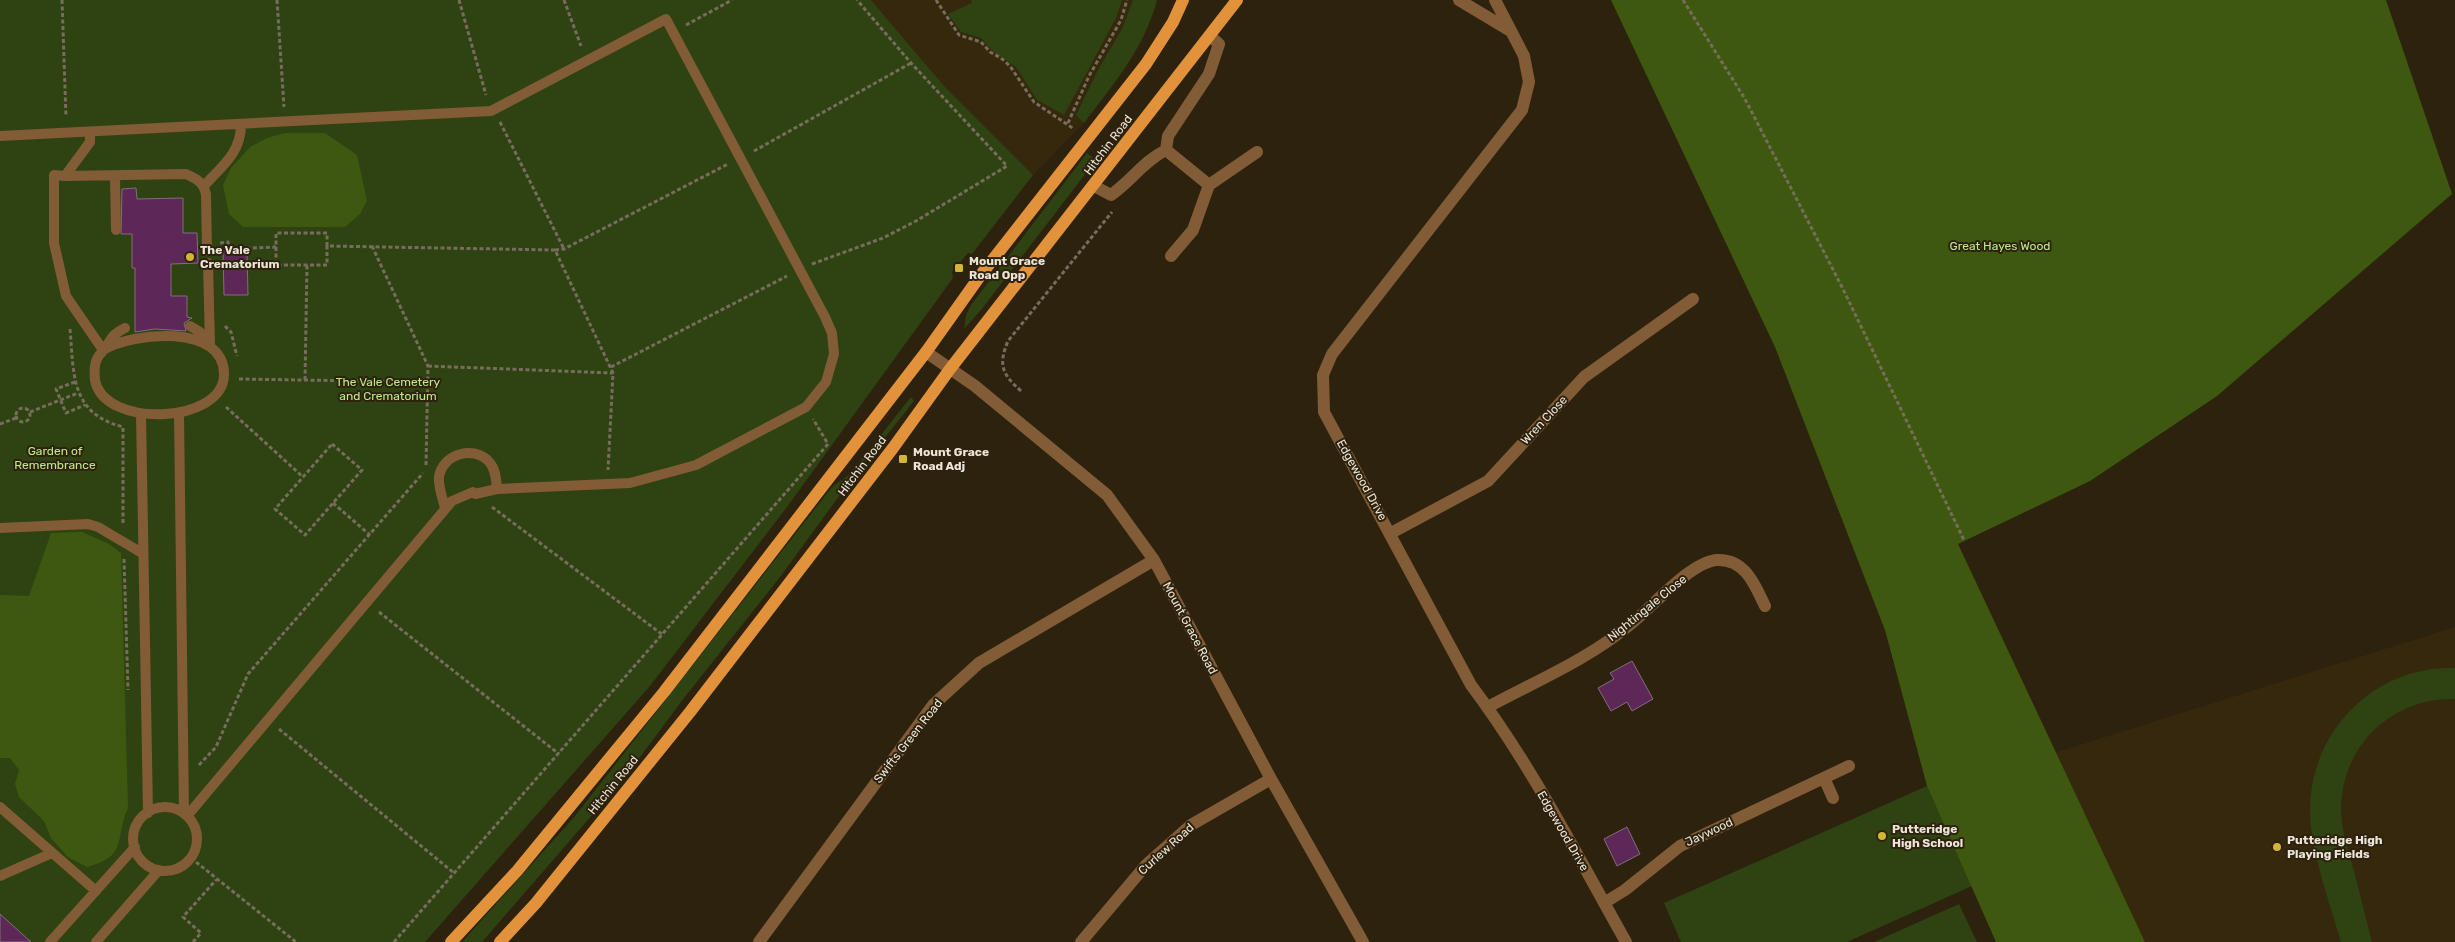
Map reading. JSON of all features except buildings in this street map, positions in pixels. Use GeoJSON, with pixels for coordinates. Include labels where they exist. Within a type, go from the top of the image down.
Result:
{"type":"FeatureCollection","features":[{"type":"Feature","properties":{"kind":"main road","name":"Hitchin Road"},"geometry":{"type":"LineString","coordinates":[[451,942],[517,871],[664,692],[926,352],[980,276],[1146,64],[1173,22],[1183,0]]}},
{"type":"Feature","properties":{"kind":"main road","name":"Hitchin Road"},"geometry":{"type":"LineString","coordinates":[[500,942],[536,903],[690,712],[893,448],[950,370],[1237,0]]}},
{"type":"Feature","properties":{"kind":"street","name":"Edgewood Drive"},"geometry":{"type":"LineString","coordinates":[[1459,0],[1509,30]]}},
{"type":"Feature","properties":{"kind":"street","name":"Edgewood Drive"},"geometry":{"type":"LineString","coordinates":[[1495,0],[1524,56],[1529,82],[1522,110],[1332,354],[1323,375],[1324,412],[1391,533],[1471,685],[1488,707],[1557,819],[1626,942]]}},
{"type":"Feature","properties":{"kind":"street"},"geometry":{"type":"LineString","coordinates":[[1166,150],[1168,136],[1209,74],[1219,44],[1210,36]]}},
{"type":"Feature","properties":{"kind":"street"},"geometry":{"type":"LineString","coordinates":[[1166,150],[1209,185]]}},
{"type":"Feature","properties":{"kind":"street"},"geometry":{"type":"LineString","coordinates":[[1094,186],[1111,195],[1128,183],[1150,158],[1166,150]]}},
{"type":"Feature","properties":{"kind":"street"},"geometry":{"type":"LineString","coordinates":[[1171,256],[1193,230],[1209,185],[1257,152]]}},
{"type":"Feature","properties":{"kind":"street","name":"Wren Close"},"geometry":{"type":"LineString","coordinates":[[1391,533],[1488,481],[1584,377],[1694,299]]}},
{"type":"Feature","properties":{"kind":"street","name":"Mount Grace Road"},"geometry":{"type":"LineString","coordinates":[[926,352],[975,386],[1107,495],[1154,560],[1270,779],[1363,942]]}},
{"type":"Feature","properties":{"kind":"street","name":"Swifts Green Road"},"geometry":{"type":"LineString","coordinates":[[758,942],[933,705],[979,663],[1154,560]]}},
{"type":"Feature","properties":{"kind":"street","name":"Nightingale Close"},"geometry":{"type":"LineString","coordinates":[[1488,707],[1591,652],[1631,624],[1682,580],[1706,563],[1727,561],[1740,566],[1749,574],[1765,606]]}},
{"type":"Feature","properties":{"kind":"street","name":"Jaywood"},"geometry":{"type":"LineString","coordinates":[[1604,904],[1625,890],[1680,846],[1848,766]]}},
{"type":"Feature","properties":{"kind":"street"},"geometry":{"type":"LineString","coordinates":[[1824,778],[1833,798]]}},
{"type":"Feature","properties":{"kind":"street","name":"Curlew Road"},"geometry":{"type":"LineString","coordinates":[[1081,942],[1146,865],[1191,825],[1270,779]]}},
{"type":"Feature","properties":{"kind":"lane"},"geometry":{"type":"LineString","coordinates":[[0,136],[492,111],[666,19],[832,333],[834,354],[826,382],[806,407],[696,465],[630,483],[497,488],[475,494],[473,492],[444,508],[268,719],[185,814]]}},
{"type":"Feature","properties":{"kind":"lane"},"geometry":{"type":"LineString","coordinates":[[204,186],[237,150],[241,137],[240,125]]}},
{"type":"Feature","properties":{"kind":"lane"},"geometry":{"type":"LineString","coordinates":[[65,176],[90,142],[90,132]]}},
{"type":"Feature","properties":{"kind":"lane"},"geometry":{"type":"LineString","coordinates":[[103,350],[66,296],[54,243],[54,176],[186,174],[197,178],[204,186],[207,247]]}},
{"type":"Feature","properties":{"kind":"lane"},"geometry":{"type":"LineString","coordinates":[[115,176],[116,230]]}},
{"type":"Feature","properties":{"kind":"lane"},"geometry":{"type":"LineString","coordinates":[[208,263],[210,345]]}},
{"type":"Feature","properties":{"kind":"lane"},"geometry":{"type":"LineString","coordinates":[[125,328],[110,337],[95,360],[94,367],[97,387],[103,398],[114,405],[141,414],[189,410],[214,398],[221,388],[224,376],[222,361],[200,332],[190,326]]}},
{"type":"Feature","properties":{"kind":"lane"},"geometry":{"type":"LineString","coordinates":[[103,350],[110,346],[154,336],[182,338],[210,345]]}},
{"type":"Feature","properties":{"kind":"lane"},"geometry":{"type":"LineString","coordinates":[[180,412],[183,781],[185,814]]}},
{"type":"Feature","properties":{"kind":"lane"},"geometry":{"type":"LineString","coordinates":[[141,414],[148,813]]}},
{"type":"Feature","properties":{"kind":"lane"},"geometry":{"type":"LineString","coordinates":[[444,508],[439,477],[441,470],[449,459],[459,454],[473,453],[484,457],[495,472],[497,488]]}},
{"type":"Feature","properties":{"kind":"lane"},"geometry":{"type":"LineString","coordinates":[[0,528],[88,524],[98,527],[142,553]]}},
{"type":"Feature","properties":{"kind":"lane"},"geometry":{"type":"LineString","coordinates":[[0,807],[96,890]]}},
{"type":"Feature","properties":{"kind":"lane"},"geometry":{"type":"LineString","coordinates":[[166,808],[185,814],[193,823],[197,841],[191,858],[177,869],[159,870],[145,864],[135,847],[136,828],[148,813],[166,808]]}},
{"type":"Feature","properties":{"kind":"lane"},"geometry":{"type":"LineString","coordinates":[[50,942],[135,847]]}},
{"type":"Feature","properties":{"kind":"lane"},"geometry":{"type":"LineString","coordinates":[[0,876],[52,853]]}},
{"type":"Feature","properties":{"kind":"lane"},"geometry":{"type":"LineString","coordinates":[[96,942],[159,870]]}},
{"type":"Feature","properties":{"kind":"path"},"geometry":{"type":"LineString","coordinates":[[62,0],[67,82],[66,133]]}},
{"type":"Feature","properties":{"kind":"path"},"geometry":{"type":"LineString","coordinates":[[277,0],[284,123]]}},
{"type":"Feature","properties":{"kind":"path"},"geometry":{"type":"LineString","coordinates":[[459,0],[492,111],[564,249]]}},
{"type":"Feature","properties":{"kind":"path"},"geometry":{"type":"LineString","coordinates":[[564,0],[586,61]]}},
{"type":"Feature","properties":{"kind":"path"},"geometry":{"type":"LineString","coordinates":[[673,33],[732,0]]}},
{"type":"Feature","properties":{"kind":"path"},"geometry":{"type":"LineString","coordinates":[[611,367],[827,256],[883,238],[916,221],[1006,166],[911,64],[857,0]]}},
{"type":"Feature","properties":{"kind":"path"},"geometry":{"type":"LineString","coordinates":[[936,0],[959,35],[981,42],[990,52],[1001,58],[1010,66],[1034,102],[1068,123],[1090,76],[1121,20],[1127,0]]}},
{"type":"Feature","properties":{"kind":"path"},"geometry":{"type":"LineString","coordinates":[[1683,0],[1745,99],[1829,262],[1964,540]]}},
{"type":"Feature","properties":{"kind":"path"},"geometry":{"type":"LineString","coordinates":[[1022,391],[1012,382],[1002,366],[1002,357],[1008,342],[1114,210]]}},
{"type":"Feature","properties":{"kind":"path"},"geometry":{"type":"LineString","coordinates":[[276,233],[327,233],[327,265],[276,265],[276,247],[276,233]]}},
{"type":"Feature","properties":{"kind":"path"},"geometry":{"type":"LineString","coordinates":[[207,247],[228,242],[229,249],[276,247]]}},
{"type":"Feature","properties":{"kind":"path"},"geometry":{"type":"LineString","coordinates":[[327,246],[554,250],[613,373],[608,485]]}},
{"type":"Feature","properties":{"kind":"path"},"geometry":{"type":"LineString","coordinates":[[183,781],[216,747],[248,674],[426,470],[428,366],[372,246]]}},
{"type":"Feature","properties":{"kind":"path"},"geometry":{"type":"LineString","coordinates":[[305,380],[307,265]]}},
{"type":"Feature","properties":{"kind":"path"},"geometry":{"type":"LineString","coordinates":[[428,366],[613,373]]}},
{"type":"Feature","properties":{"kind":"path"},"geometry":{"type":"LineString","coordinates":[[239,379],[427,382]]}},
{"type":"Feature","properties":{"kind":"path"},"geometry":{"type":"LineString","coordinates":[[75,382],[56,389],[60,400],[66,412],[85,405]]}},
{"type":"Feature","properties":{"kind":"path"},"geometry":{"type":"LineString","coordinates":[[16,418],[16,413],[21,408],[30,412],[78,393]]}},
{"type":"Feature","properties":{"kind":"path"},"geometry":{"type":"LineString","coordinates":[[226,407],[303,477]]}},
{"type":"Feature","properties":{"kind":"path"},"geometry":{"type":"LineString","coordinates":[[394,942],[828,444],[806,407]]}},
{"type":"Feature","properties":{"kind":"path"},"geometry":{"type":"LineString","coordinates":[[16,418],[21,422],[26,422],[30,417],[30,412]]}},
{"type":"Feature","properties":{"kind":"path"},"geometry":{"type":"LineString","coordinates":[[0,424],[16,418]]}},
{"type":"Feature","properties":{"kind":"path"},"geometry":{"type":"LineString","coordinates":[[332,444],[362,470],[306,535],[275,509],[303,477],[332,444]]}},
{"type":"Feature","properties":{"kind":"path"},"geometry":{"type":"LineString","coordinates":[[475,494],[663,635]]}},
{"type":"Feature","properties":{"kind":"path"},"geometry":{"type":"LineString","coordinates":[[333,503],[370,535]]}},
{"type":"Feature","properties":{"kind":"path"},"geometry":{"type":"LineString","coordinates":[[366,602],[559,754]]}},
{"type":"Feature","properties":{"kind":"path"},"geometry":{"type":"LineString","coordinates":[[268,719],[454,873]]}},
{"type":"Feature","properties":{"kind":"path"},"geometry":{"type":"LineString","coordinates":[[191,858],[216,880],[296,942]]}},
{"type":"Feature","properties":{"kind":"path"},"geometry":{"type":"LineString","coordinates":[[193,942],[201,932],[183,917],[216,880]]}},
{"type":"Feature","properties":{"kind":"shaded area"},"geometry":{"type":"Polygon","coordinates":[[[871,0],[1157,0],[1142,41],[1122,73],[1084,123],[1033,175],[945,87],[871,0]]]}},
{"type":"Feature","properties":{"kind":"shaded area","name":"Putteridge High Playing Fields"},"geometry":{"type":"Polygon","coordinates":[[[2455,627],[2455,942],[2145,942],[2054,753],[2455,627]]]}},
{"type":"Feature","properties":{"kind":"green space","name":"The Vale Cemetery and Crematorium"},"geometry":{"type":"Polygon","coordinates":[[[0,0],[871,0],[945,87],[1033,175],[972,254],[968,253],[952,272],[953,278],[787,507],[650,686],[425,942],[0,942],[0,0]]]}},
{"type":"Feature","properties":{"kind":"green space"},"geometry":{"type":"Polygon","coordinates":[[[971,0],[1122,0],[1116,18],[1064,115],[1037,100],[1016,67],[992,51],[981,38],[961,32],[948,14],[972,3],[971,0]]]}},
{"type":"Feature","properties":{"kind":"green space"},"geometry":{"type":"Polygon","coordinates":[[[1133,0],[1157,0],[1145,34],[1136,50],[1117,80],[1084,123],[1076,115],[1099,68],[1122,29],[1133,0]]]}},
{"type":"Feature","properties":{"kind":"green space","name":"Great Hayes Wood"},"geometry":{"type":"Polygon","coordinates":[[[1611,0],[2386,0],[2452,194],[2217,396],[2090,481],[1958,544],[2145,942],[1996,942],[1927,786],[1885,630],[1775,347],[1611,0]]]}},
{"type":"Feature","properties":{"kind":"green space"},"geometry":{"type":"Polygon","coordinates":[[[285,133],[325,133],[357,155],[367,201],[360,214],[345,227],[243,227],[229,214],[223,185],[231,168],[250,147],[267,138],[285,133]]]}},
{"type":"Feature","properties":{"kind":"green space"},"geometry":{"type":"Polygon","coordinates":[[[1087,153],[1096,160],[981,310],[964,329],[966,315],[971,305],[1087,153]]]}},
{"type":"Feature","properties":{"kind":"green space"},"geometry":{"type":"Polygon","coordinates":[[[911,397],[914,401],[848,484],[780,577],[684,698],[626,776],[482,942],[462,942],[575,816],[832,487],[850,474],[911,397]]]}},
{"type":"Feature","properties":{"kind":"green space"},"geometry":{"type":"Polygon","coordinates":[[[82,532],[109,544],[121,553],[128,808],[115,852],[100,863],[87,867],[68,857],[51,838],[44,821],[19,797],[15,784],[19,770],[10,758],[0,758],[0,595],[29,596],[51,533],[82,532]]]}},
{"type":"Feature","properties":{"kind":"green space"},"geometry":{"type":"Polygon","coordinates":[[[2455,668],[2455,699],[2425,702],[2406,708],[2389,718],[2371,733],[2362,744],[2349,768],[2344,781],[2342,795],[2342,823],[2372,942],[2341,942],[2320,870],[2311,827],[2311,796],[2317,766],[2329,739],[2347,714],[2369,695],[2394,680],[2423,670],[2455,668]]]}},
{"type":"Feature","properties":{"kind":"green space","name":"Putteridge High School"},"geometry":{"type":"Polygon","coordinates":[[[1927,786],[1972,886],[1847,942],[1681,942],[1664,903],[1927,786]]]}},
{"type":"Feature","properties":{"kind":"green space"},"geometry":{"type":"Polygon","coordinates":[[[1959,904],[1977,942],[1874,942],[1959,904]]]}},
{"type":"Feature","properties":{"kind":"place","name":"The Vale Crematorium"},"geometry":{"type":"Point","coordinates":[190,257]}},
{"type":"Feature","properties":{"kind":"place","name":"Mount Grace Road Opp"},"geometry":{"type":"Point","coordinates":[959,268]}},
{"type":"Feature","properties":{"kind":"place","name":"Mount Grace Road Adj"},"geometry":{"type":"Point","coordinates":[903,459]}},
{"type":"Feature","properties":{"kind":"place","name":"Putteridge High School"},"geometry":{"type":"Point","coordinates":[1882,836]}},
{"type":"Feature","properties":{"kind":"place","name":"Putteridge High Playing Fields"},"geometry":{"type":"Point","coordinates":[2277,847]}},
{"type":"Feature","properties":{"kind":"park label","name":"Garden of Remembrance"},"geometry":{"type":"Point","coordinates":[55,458]}}]}
